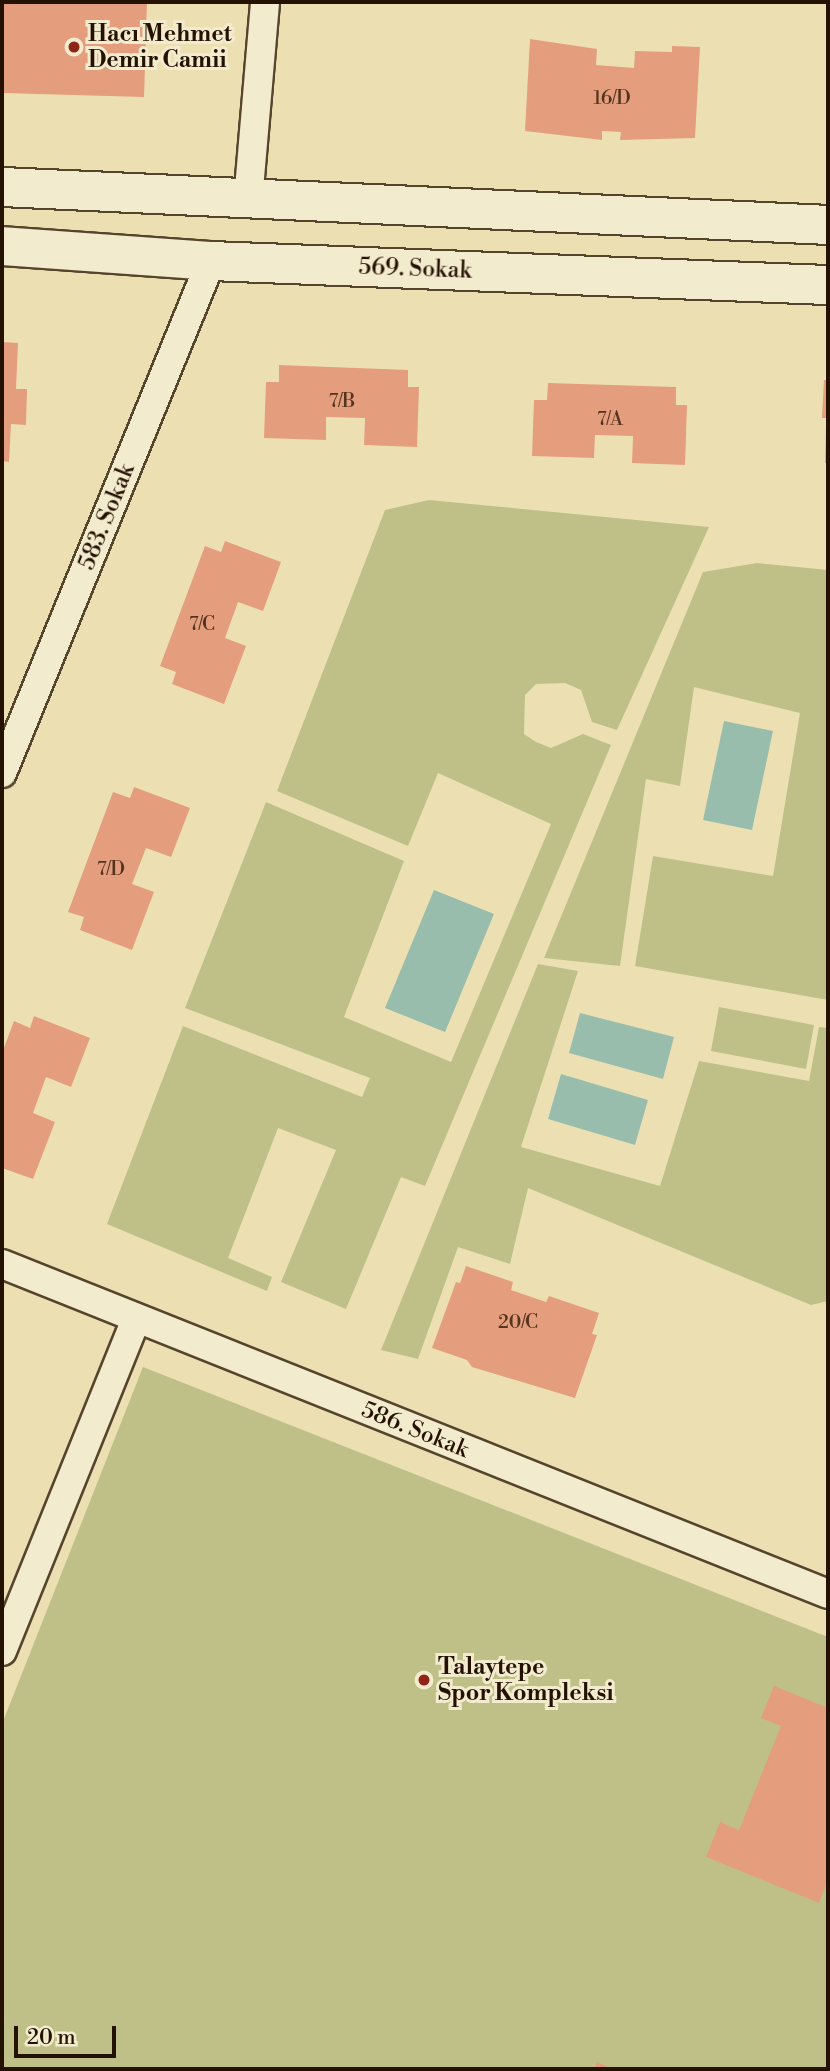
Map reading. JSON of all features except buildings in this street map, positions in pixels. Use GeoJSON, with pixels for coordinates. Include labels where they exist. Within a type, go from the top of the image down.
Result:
{"type":"FeatureCollection","features":[{"type":"Feature","properties":{"kind":"street"},"geometry":{"type":"LineString","coordinates":[[248,201],[265,2]]}},
{"type":"Feature","properties":{"kind":"street"},"geometry":{"type":"LineString","coordinates":[[2,187],[248,201],[828,225]]}},
{"type":"Feature","properties":{"kind":"street","name":"569. Sokak"},"geometry":{"type":"LineString","coordinates":[[2,246],[211,261],[828,285]]}},
{"type":"Feature","properties":{"kind":"street","name":"583. Sokak"},"geometry":{"type":"LineString","coordinates":[[2,773],[211,261]]}},
{"type":"Feature","properties":{"kind":"street","name":"586. Sokak"},"geometry":{"type":"LineString","coordinates":[[2,1264],[828,1594]]}},
{"type":"Feature","properties":{"kind":"street"},"geometry":{"type":"LineString","coordinates":[[2,1651],[136,1319]]}},
{"type":"Feature","properties":{"kind":"green space"},"geometry":{"type":"Polygon","coordinates":[[[429,500],[709,527],[617,730],[592,722],[581,690],[565,683],[536,684],[525,695],[524,734],[536,742],[551,748],[583,734],[611,745],[425,1186],[401,1177],[346,1309],[281,1282],[336,1150],[278,1128],[228,1258],[272,1277],[267,1291],[107,1224],[183,1026],[362,1097],[370,1078],[185,1008],[266,802],[404,861],[344,1017],[451,1062],[551,824],[438,773],[408,846],[277,791],[385,510],[429,500]]]}},
{"type":"Feature","properties":{"kind":"green space"},"geometry":{"type":"Polygon","coordinates":[[[757,563],[828,570],[828,1000],[635,966],[653,856],[773,876],[800,713],[694,687],[680,786],[646,779],[620,966],[544,958],[703,572],[757,563]]]}},
{"type":"Feature","properties":{"kind":"green space"},"geometry":{"type":"Polygon","coordinates":[[[538,964],[578,971],[521,1147],[660,1186],[699,1061],[809,1081],[819,1027],[828,1028],[828,1301],[811,1305],[528,1188],[510,1264],[458,1247],[418,1359],[381,1350],[538,964]]]}},
{"type":"Feature","properties":{"kind":"green space"},"geometry":{"type":"Polygon","coordinates":[[[719,1007],[814,1025],[806,1069],[711,1051],[719,1007]]]}},
{"type":"Feature","properties":{"kind":"green space","name":"Talaytepe Spor Kompleksi"},"geometry":{"type":"Polygon","coordinates":[[[143,1367],[828,1637],[828,2069],[2,2069],[2,1724],[143,1367]]]}},
{"type":"Feature","properties":{"kind":"shaded area"},"geometry":{"type":"Polygon","coordinates":[[[724,721],[773,731],[752,830],[703,820],[724,721]]]}},
{"type":"Feature","properties":{"kind":"shaded area"},"geometry":{"type":"Polygon","coordinates":[[[434,890],[494,914],[445,1032],[385,1008],[434,890]]]}},
{"type":"Feature","properties":{"kind":"shaded area"},"geometry":{"type":"Polygon","coordinates":[[[580,1013],[674,1037],[663,1079],[569,1053],[580,1013]]]}},
{"type":"Feature","properties":{"kind":"shaded area"},"geometry":{"type":"Polygon","coordinates":[[[561,1074],[648,1100],[635,1145],[548,1119],[561,1074]]]}},
{"type":"Feature","properties":{"kind":"place","name":"Hacı Mehmet Demir Camii"},"geometry":{"type":"Point","coordinates":[74,47]}},
{"type":"Feature","properties":{"kind":"place","name":"Talaytepe Spor Kompleksi"},"geometry":{"type":"Point","coordinates":[424,1680]}}]}
